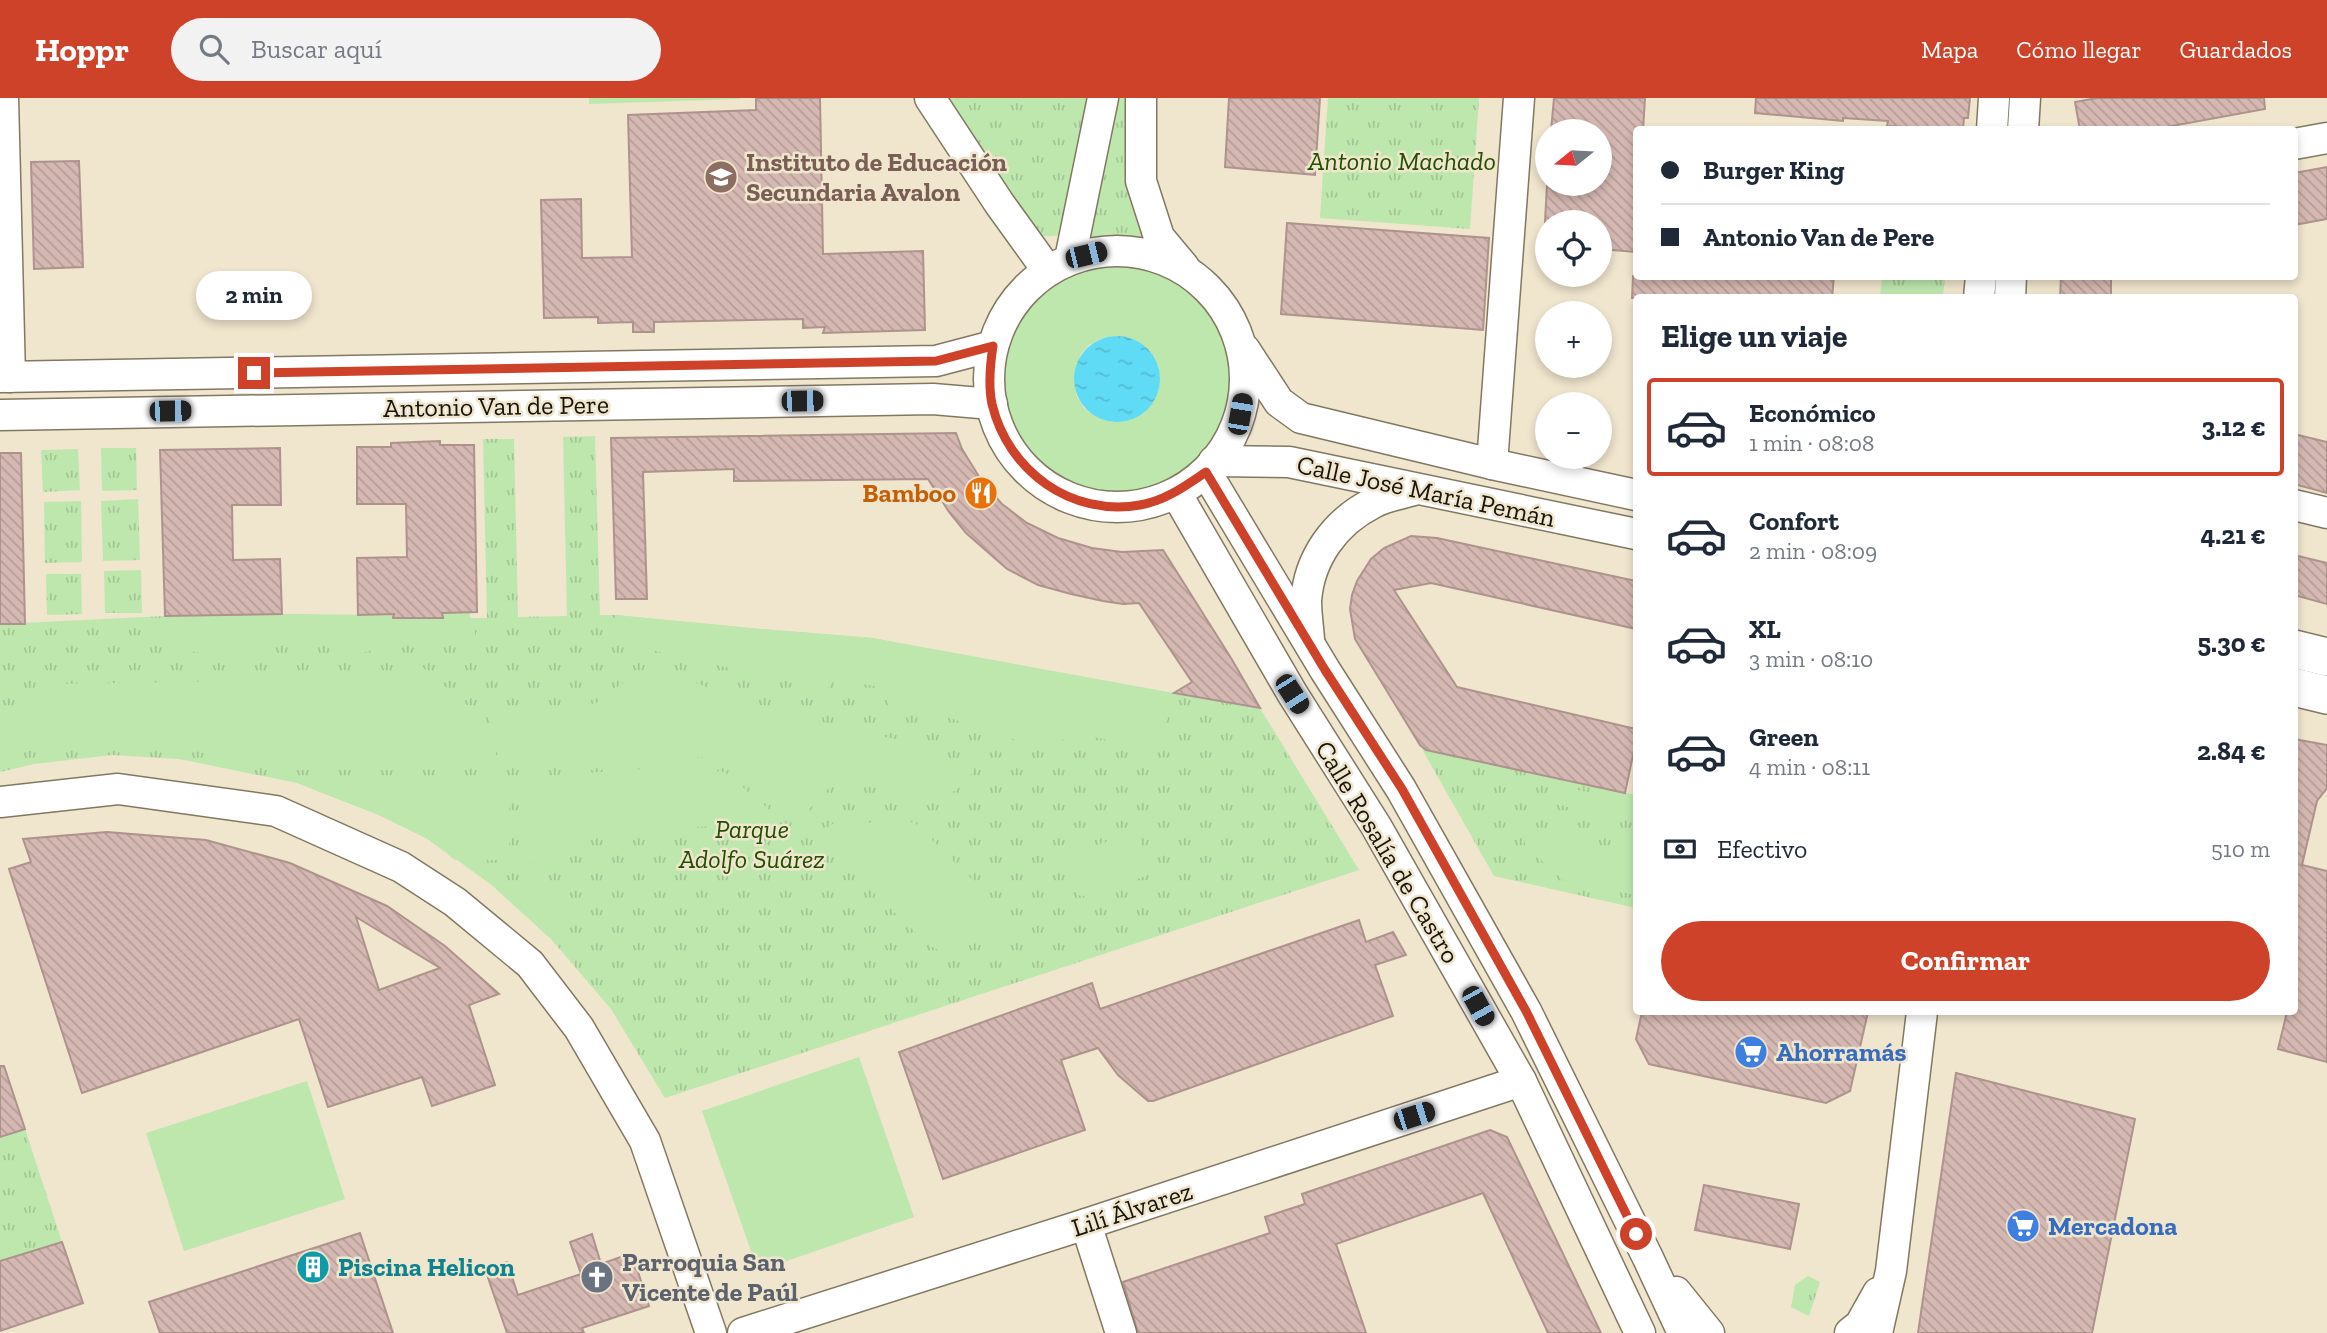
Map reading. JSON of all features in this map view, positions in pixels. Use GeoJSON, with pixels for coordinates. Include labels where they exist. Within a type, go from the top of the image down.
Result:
{"type":"FeatureCollection","features":[{"type":"Feature","properties":{"kind":"street"},"geometry":{"type":"LineString","coordinates":[[3,98],[5,377]]}},
{"type":"Feature","properties":{"kind":"street"},"geometry":{"type":"LineString","coordinates":[[930,98],[999,203],[1059,265]]}},
{"type":"Feature","properties":{"kind":"street"},"geometry":{"type":"LineString","coordinates":[[1059,265],[1103,98]]}},
{"type":"Feature","properties":{"kind":"street"},"geometry":{"type":"LineString","coordinates":[[1142,98],[1142,181],[1158,237],[1188,272],[1214,295],[1230,318],[1240,344],[1245,384],[1240,414],[1227,446],[1210,467],[1176,493],[1141,505],[1110,507],[1082,502],[1058,493],[1018,461],[1004,438],[992,404],[989,372],[993,346],[1008,312],[1027,287],[1059,265],[1102,251],[1133,251],[1164,259],[1188,272]]}},
{"type":"Feature","properties":{"kind":"street"},"geometry":{"type":"LineString","coordinates":[[1492,464],[1519,98]]}},
{"type":"Feature","properties":{"kind":"street"},"geometry":{"type":"LineString","coordinates":[[1992,126],[1994,98]]}},
{"type":"Feature","properties":{"kind":"street"},"geometry":{"type":"LineString","coordinates":[[2023,126],[2025,98]]}},
{"type":"Feature","properties":{"kind":"street"},"geometry":{"type":"LineString","coordinates":[[2298,143],[2327,138]]}},
{"type":"Feature","properties":{"kind":"street","name":"Calle José María Pemán"},"geometry":{"type":"LineString","coordinates":[[1240,344],[1279,402],[1301,418],[1633,494]]}},
{"type":"Feature","properties":{"kind":"street","name":"Antonio Van de Pere"},"geometry":{"type":"LineString","coordinates":[[5,377],[936,361],[993,346]]}},
{"type":"Feature","properties":{"kind":"street","name":"Antonio Van de Pere"},"geometry":{"type":"LineString","coordinates":[[0,415],[933,399],[992,404]]}},
{"type":"Feature","properties":{"kind":"street","name":"Calle José María Pemán"},"geometry":{"type":"LineString","coordinates":[[1210,467],[1289,462],[1633,533]]}},
{"type":"Feature","properties":{"kind":"street","name":"Calle Rosalía de Castro"},"geometry":{"type":"LineString","coordinates":[[1210,467],[1309,643],[1402,789],[1526,1011],[1683,1333]]}},
{"type":"Feature","properties":{"kind":"street"},"geometry":{"type":"LineString","coordinates":[[1309,643],[1306,601],[1312,572],[1327,540],[1352,515],[1375,501],[1417,489]]}},
{"type":"Feature","properties":{"kind":"street","name":"Calle Rosalía de Castro"},"geometry":{"type":"LineString","coordinates":[[1176,493],[1292,694],[1376,826],[1521,1081],[1640,1333]]}},
{"type":"Feature","properties":{"kind":"street"},"geometry":{"type":"LineString","coordinates":[[2298,506],[2327,513]]}},
{"type":"Feature","properties":{"kind":"street"},"geometry":{"type":"LineString","coordinates":[[2298,650],[2327,657]]}},
{"type":"Feature","properties":{"kind":"street"},"geometry":{"type":"LineString","coordinates":[[2298,688],[2327,695]]}},
{"type":"Feature","properties":{"kind":"street"},"geometry":{"type":"LineString","coordinates":[[0,802],[118,789],[276,811],[401,867],[455,902],[530,964],[579,1028],[645,1141],[711,1333]]}},
{"type":"Feature","properties":{"kind":"street"},"geometry":{"type":"LineString","coordinates":[[1877,1333],[1891,1271],[1922,1015]]}},
{"type":"Feature","properties":{"kind":"street","name":"Lilí Álvarez"},"geometry":{"type":"LineString","coordinates":[[743,1333],[1521,1081]]}},
{"type":"Feature","properties":{"kind":"street"},"geometry":{"type":"LineString","coordinates":[[1086,1224],[1121,1333]]}},
{"type":"Feature","properties":{"kind":"street"},"geometry":{"type":"LineString","coordinates":[[1648,1258],[1709,1333]]}},
{"type":"Feature","properties":{"kind":"street"},"geometry":{"type":"LineString","coordinates":[[1850,1333],[1860,1325],[1891,1271]]}},
{"type":"Feature","properties":{"kind":"green space"},"geometry":{"type":"Polygon","coordinates":[[[589,98],[740,98],[740,99],[589,104],[589,98]]]}},
{"type":"Feature","properties":{"kind":"green space"},"geometry":{"type":"Polygon","coordinates":[[[939,98],[1092,98],[1068,235],[1033,237],[939,98]]]}},
{"type":"Feature","properties":{"kind":"green space"},"geometry":{"type":"Polygon","coordinates":[[[1108,98],[1137,98],[1151,239],[1082,243],[1108,98]]]}},
{"type":"Feature","properties":{"kind":"green space","name":"Antonio Machado"},"geometry":{"type":"Polygon","coordinates":[[[1328,98],[1479,98],[1470,229],[1320,218],[1328,98]]]}},
{"type":"Feature","properties":{"kind":"green space"},"geometry":{"type":"Polygon","coordinates":[[[1098,264],[1135,265],[1171,277],[1201,301],[1222,333],[1229,351],[1229,402],[1218,433],[1204,453],[1179,474],[1148,488],[1131,492],[1114,493],[1083,487],[1055,474],[1033,454],[1016,431],[1006,404],[1003,375],[1008,345],[1022,316],[1051,284],[1063,276],[1098,264]],[[1102,338],[1089,345],[1080,355],[1076,395],[1084,408],[1096,417],[1102,338]]]}},
{"type":"Feature","properties":{"kind":"green space"},"geometry":{"type":"Polygon","coordinates":[[[1882,280],[1945,280],[1943,294],[1880,294],[1882,280]]]}},
{"type":"Feature","properties":{"kind":"green space","name":"Parque Adolfo Suárez"},"geometry":{"type":"Polygon","coordinates":[[[595,436],[600,615],[873,638],[988,662],[1260,708],[1359,870],[665,1098],[611,1009],[552,940],[493,886],[428,839],[379,815],[297,783],[179,759],[112,755],[34,764],[0,772],[0,624],[165,616],[282,614],[442,618],[442,613],[470,612],[470,618],[487,618],[483,439],[514,439],[518,617],[567,616],[563,437],[595,436]]]}},
{"type":"Feature","properties":{"kind":"green space"},"geometry":{"type":"Polygon","coordinates":[[[101,448],[136,448],[137,490],[102,491],[101,448]]]}},
{"type":"Feature","properties":{"kind":"green space"},"geometry":{"type":"Polygon","coordinates":[[[78,449],[80,490],[43,492],[41,450],[78,449]]]}},
{"type":"Feature","properties":{"kind":"green space"},"geometry":{"type":"Polygon","coordinates":[[[138,499],[140,560],[103,561],[101,501],[138,499]]]}},
{"type":"Feature","properties":{"kind":"green space"},"geometry":{"type":"Polygon","coordinates":[[[81,501],[82,562],[45,563],[44,502],[81,501]]]}},
{"type":"Feature","properties":{"kind":"green space"},"geometry":{"type":"Polygon","coordinates":[[[141,570],[142,613],[105,613],[104,571],[141,570]]]}},
{"type":"Feature","properties":{"kind":"green space"},"geometry":{"type":"Polygon","coordinates":[[[46,574],[81,574],[82,614],[47,615],[46,574]]]}},
{"type":"Feature","properties":{"kind":"green space"},"geometry":{"type":"Polygon","coordinates":[[[470,612],[470,618],[475,619],[475,639],[400,641],[357,655],[335,654],[323,643],[261,645],[236,658],[164,647],[165,616],[282,614],[442,618],[442,613],[470,612]]]}},
{"type":"Feature","properties":{"kind":"green space"},"geometry":{"type":"Polygon","coordinates":[[[615,615],[873,638],[1174,693],[1160,750],[1083,735],[1034,746],[929,711],[889,706],[881,687],[837,680],[831,681],[827,691],[822,693],[786,681],[617,642],[615,615]]]}},
{"type":"Feature","properties":{"kind":"green space"},"geometry":{"type":"Polygon","coordinates":[[[420,665],[474,711],[474,722],[502,763],[499,768],[290,770],[185,749],[149,747],[78,746],[0,754],[0,721],[56,684],[300,680],[408,675],[420,665]]]}},
{"type":"Feature","properties":{"kind":"green space"},"geometry":{"type":"Polygon","coordinates":[[[638,672],[660,673],[686,679],[724,694],[800,717],[930,747],[958,767],[975,767],[961,787],[944,794],[898,792],[839,781],[798,821],[721,759],[692,757],[521,765],[490,721],[493,709],[596,703],[638,672]]]}},
{"type":"Feature","properties":{"kind":"green space"},"geometry":{"type":"Polygon","coordinates":[[[1422,749],[1633,794],[1633,907],[1494,876],[1422,749]]]}},
{"type":"Feature","properties":{"kind":"green space"},"geometry":{"type":"Polygon","coordinates":[[[674,767],[725,772],[771,811],[769,823],[607,832],[547,864],[523,862],[525,777],[674,767]]]}},
{"type":"Feature","properties":{"kind":"green space"},"geometry":{"type":"Polygon","coordinates":[[[499,778],[499,788],[509,788],[509,860],[455,860],[428,839],[379,815],[297,783],[499,778]]]}},
{"type":"Feature","properties":{"kind":"green space"},"geometry":{"type":"Polygon","coordinates":[[[1551,784],[1633,802],[1633,816],[1620,821],[1549,802],[1551,784]]]}},
{"type":"Feature","properties":{"kind":"green space"},"geometry":{"type":"Polygon","coordinates":[[[914,822],[1022,929],[950,951],[940,951],[929,945],[816,838],[834,823],[914,822]]]}},
{"type":"Feature","properties":{"kind":"green space"},"geometry":{"type":"Polygon","coordinates":[[[1534,830],[1633,854],[1633,859],[1624,872],[1633,882],[1633,894],[1563,880],[1525,846],[1525,841],[1534,830]]]}},
{"type":"Feature","properties":{"kind":"green space"},"geometry":{"type":"Polygon","coordinates":[[[1133,833],[1139,835],[1150,870],[1146,876],[1084,896],[1077,895],[1066,860],[1067,855],[1133,833]]]}},
{"type":"Feature","properties":{"kind":"green space"},"geometry":{"type":"Polygon","coordinates":[[[555,885],[564,921],[549,937],[493,886],[555,885]]]}},
{"type":"Feature","properties":{"kind":"green space"},"geometry":{"type":"Polygon","coordinates":[[[859,1057],[914,1217],[758,1271],[702,1111],[859,1057]]]}},
{"type":"Feature","properties":{"kind":"green space"},"geometry":{"type":"Polygon","coordinates":[[[307,1081],[345,1199],[184,1251],[146,1133],[307,1081]]]}},
{"type":"Feature","properties":{"kind":"green space"},"geometry":{"type":"Polygon","coordinates":[[[25,1129],[62,1242],[0,1261],[0,1137],[25,1129]]]}},
{"type":"Feature","properties":{"kind":"green space"},"geometry":{"type":"Polygon","coordinates":[[[1808,1276],[1820,1282],[1809,1316],[1791,1307],[1795,1285],[1808,1276]]]}},
{"type":"Feature","properties":{"kind":"water"},"geometry":{"type":"Polygon","coordinates":[[[1117,336],[1141,343],[1153,355],[1160,379],[1153,403],[1141,415],[1117,422],[1093,415],[1081,403],[1074,379],[1081,355],[1093,343],[1117,336]]]}},
{"type":"Feature","properties":{"kind":"building"},"geometry":{"type":"Polygon","coordinates":[[[756,98],[820,98],[823,254],[923,251],[925,330],[823,333],[825,327],[803,328],[803,319],[654,322],[654,332],[633,332],[633,322],[598,323],[598,317],[544,318],[541,200],[581,199],[582,258],[632,257],[628,115],[756,110],[756,98]]]}},
{"type":"Feature","properties":{"kind":"building"},"geometry":{"type":"Polygon","coordinates":[[[1229,98],[1320,98],[1315,175],[1225,167],[1229,98]]]}},
{"type":"Feature","properties":{"kind":"building"},"geometry":{"type":"Polygon","coordinates":[[[1554,98],[1645,98],[1643,126],[1633,126],[1633,252],[1612,250],[1612,210],[1546,210],[1546,196],[1612,196],[1612,119],[1552,119],[1554,98]]]}},
{"type":"Feature","properties":{"kind":"building"},"geometry":{"type":"Polygon","coordinates":[[[1756,98],[1970,98],[1968,118],[1964,118],[1963,126],[1887,126],[1888,121],[1843,118],[1843,121],[1755,113],[1756,98]]]}},
{"type":"Feature","properties":{"kind":"building"},"geometry":{"type":"Polygon","coordinates":[[[2097,98],[2264,98],[2265,109],[2172,126],[2079,126],[2075,102],[2097,98]]]}},
{"type":"Feature","properties":{"kind":"building"},"geometry":{"type":"Polygon","coordinates":[[[79,161],[83,267],[34,269],[31,162],[79,161]]]}},
{"type":"Feature","properties":{"kind":"building"},"geometry":{"type":"Polygon","coordinates":[[[2327,167],[2327,219],[2298,224],[2298,172],[2327,167]]]}},
{"type":"Feature","properties":{"kind":"building"},"geometry":{"type":"Polygon","coordinates":[[[1287,223],[1489,238],[1483,330],[1281,314],[1287,223]]]}},
{"type":"Feature","properties":{"kind":"building"},"geometry":{"type":"Polygon","coordinates":[[[1633,276],[1633,280],[1834,280],[1832,294],[1633,294],[1632,298],[1633,276]]]}},
{"type":"Feature","properties":{"kind":"building"},"geometry":{"type":"Polygon","coordinates":[[[2061,280],[2111,280],[2111,294],[2060,294],[2061,280]]]}},
{"type":"Feature","properties":{"kind":"building"},"geometry":{"type":"Polygon","coordinates":[[[956,433],[962,449],[983,483],[1002,504],[1027,523],[1058,538],[1092,548],[1122,552],[1163,550],[1260,708],[1174,693],[1192,682],[1139,603],[1123,604],[1071,594],[1038,585],[1007,569],[966,533],[928,479],[734,481],[734,469],[643,472],[647,599],[616,599],[611,438],[956,433]]]}},
{"type":"Feature","properties":{"kind":"building"},"geometry":{"type":"Polygon","coordinates":[[[2298,435],[2327,442],[2327,493],[2298,485],[2298,435]]]}},
{"type":"Feature","properties":{"kind":"building"},"geometry":{"type":"Polygon","coordinates":[[[440,441],[440,445],[474,445],[477,612],[442,613],[443,618],[393,618],[394,614],[358,615],[357,558],[407,557],[406,504],[357,504],[357,447],[391,447],[391,443],[440,441]]]}},
{"type":"Feature","properties":{"kind":"building"},"geometry":{"type":"Polygon","coordinates":[[[280,448],[281,505],[232,505],[233,560],[280,559],[282,614],[165,616],[160,450],[280,448]]]}},
{"type":"Feature","properties":{"kind":"building"},"geometry":{"type":"Polygon","coordinates":[[[0,453],[21,453],[25,624],[0,624],[0,453]]]}},
{"type":"Feature","properties":{"kind":"building"},"geometry":{"type":"Polygon","coordinates":[[[1411,536],[1437,538],[1633,580],[1633,628],[1431,583],[1394,590],[1457,687],[1633,728],[1633,755],[1625,793],[1426,750],[1420,745],[1355,639],[1350,609],[1352,595],[1357,581],[1371,559],[1384,548],[1411,536]]]}},
{"type":"Feature","properties":{"kind":"building"},"geometry":{"type":"Polygon","coordinates":[[[2298,556],[2327,563],[2327,604],[2298,596],[2298,556]]]}},
{"type":"Feature","properties":{"kind":"building"},"geometry":{"type":"Polygon","coordinates":[[[2298,740],[2327,745],[2327,788],[2317,801],[2302,865],[2327,871],[2327,1062],[2278,1049],[2286,1015],[2298,1015],[2298,740]]]}},
{"type":"Feature","properties":{"kind":"building"},"geometry":{"type":"Polygon","coordinates":[[[107,832],[206,840],[290,863],[387,906],[445,946],[499,994],[469,1005],[495,1085],[432,1106],[422,1077],[328,1107],[299,1019],[82,1093],[9,869],[31,862],[23,839],[107,832]],[[356,917],[379,990],[440,968],[356,917]]]}},
{"type":"Feature","properties":{"kind":"building"},"geometry":{"type":"Polygon","coordinates":[[[1359,920],[1366,942],[1393,932],[1406,955],[1375,965],[1393,1016],[1153,1101],[1148,1101],[1118,1075],[1098,1048],[1061,1060],[1085,1130],[943,1179],[899,1052],[1092,983],[1100,1009],[1359,920]]]}},
{"type":"Feature","properties":{"kind":"building","name":"Ahorramás"},"geometry":{"type":"Polygon","coordinates":[[[1641,1015],[1867,1015],[1850,1091],[1826,1103],[1649,1064],[1636,1039],[1641,1015]]]}},
{"type":"Feature","properties":{"kind":"building"},"geometry":{"type":"Polygon","coordinates":[[[0,1066],[4,1066],[25,1129],[0,1137],[0,1066]]]}},
{"type":"Feature","properties":{"kind":"building","name":"Mercadona"},"geometry":{"type":"Polygon","coordinates":[[[1956,1073],[2135,1119],[2092,1333],[1918,1333],[1956,1073]]]}},
{"type":"Feature","properties":{"kind":"building"},"geometry":{"type":"Polygon","coordinates":[[[1490,1130],[1507,1137],[1601,1333],[1548,1333],[1483,1193],[1336,1244],[1366,1333],[1138,1333],[1123,1282],[1270,1233],[1265,1217],[1305,1204],[1302,1194],[1490,1130]]]}},
{"type":"Feature","properties":{"kind":"building"},"geometry":{"type":"Polygon","coordinates":[[[1704,1185],[1799,1204],[1790,1249],[1695,1230],[1704,1185]]]}},
{"type":"Feature","properties":{"kind":"building","name":"Piscina Helicon"},"geometry":{"type":"Polygon","coordinates":[[[360,1233],[393,1333],[160,1333],[149,1302],[360,1233]]]}},
{"type":"Feature","properties":{"kind":"building"},"geometry":{"type":"Polygon","coordinates":[[[592,1234],[601,1264],[632,1253],[649,1306],[582,1328],[584,1333],[507,1333],[485,1269],[507,1262],[518,1295],[581,1274],[570,1242],[592,1234]]]}},
{"type":"Feature","properties":{"kind":"building"},"geometry":{"type":"Polygon","coordinates":[[[62,1242],[83,1303],[0,1331],[0,1261],[62,1242]]]}},
{"type":"Feature","properties":{"kind":"place","name":"Instituto de Educación Secundaria Avalon"},"geometry":{"type":"Point","coordinates":[721,177]}},
{"type":"Feature","properties":{"kind":"place","name":"Bamboo"},"geometry":{"type":"Point","coordinates":[981,493]}},
{"type":"Feature","properties":{"kind":"place","name":"Ahorramás"},"geometry":{"type":"Point","coordinates":[1751,1052]}},
{"type":"Feature","properties":{"kind":"place","name":"Mercadona"},"geometry":{"type":"Point","coordinates":[2023,1226]}},
{"type":"Feature","properties":{"kind":"place","name":"Piscina Helicon"},"geometry":{"type":"Point","coordinates":[313,1267]}},
{"type":"Feature","properties":{"kind":"place","name":"Parroquia San Vicente de Paúl"},"geometry":{"type":"Point","coordinates":[597,1277]}},
{"type":"Feature","properties":{"kind":"route"},"geometry":{"type":"LineString","coordinates":[[254,373],[936,361],[993,346],[989,372],[992,404],[1004,438],[1018,461],[1058,493],[1082,502],[1110,507],[1141,505],[1176,493],[1206,472],[1325,670],[1402,789],[1526,1011],[1636,1234]]}}]}
